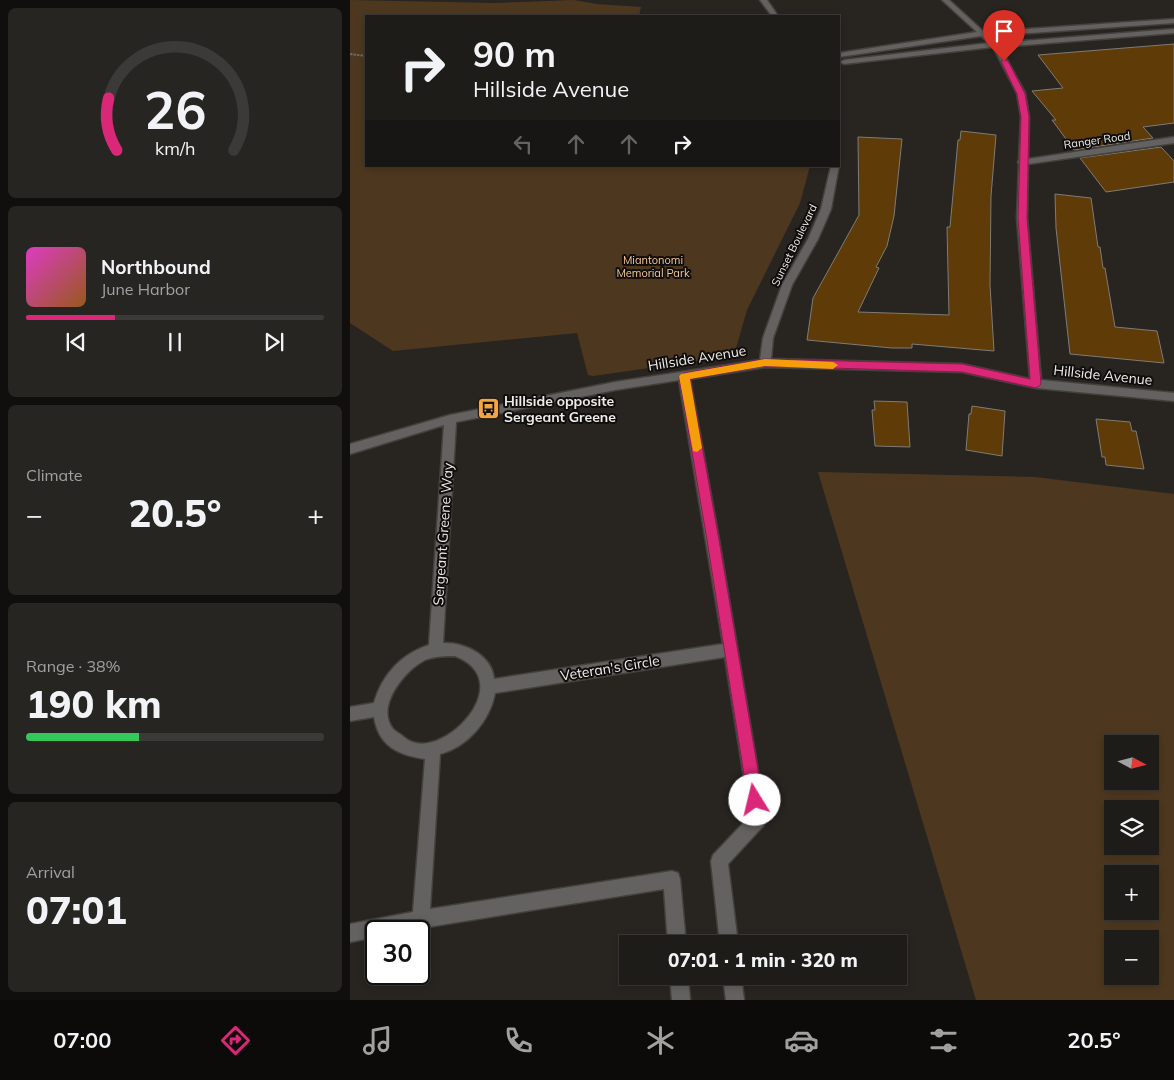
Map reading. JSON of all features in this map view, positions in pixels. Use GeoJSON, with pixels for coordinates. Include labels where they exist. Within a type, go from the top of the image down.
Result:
{"type":"FeatureCollection","features":[{"type":"Feature","properties":{"kind":"street"},"geometry":{"type":"LineString","coordinates":[[763,0],[774,15]]}},
{"type":"Feature","properties":{"kind":"street"},"geometry":{"type":"LineString","coordinates":[[945,0],[995,45],[1014,77],[1021,94],[1025,117],[1022,162],[1022,218],[1036,384]]}},
{"type":"Feature","properties":{"kind":"street"},"geometry":{"type":"LineString","coordinates":[[840,55],[981,34],[1174,22]]}},
{"type":"Feature","properties":{"kind":"street"},"geometry":{"type":"LineString","coordinates":[[840,63],[995,45],[1174,30]]}},
{"type":"Feature","properties":{"kind":"street","name":"Ranger Road"},"geometry":{"type":"LineString","coordinates":[[1022,162],[1174,140]]}},
{"type":"Feature","properties":{"kind":"street","name":"Sunset Boulevard"},"geometry":{"type":"LineString","coordinates":[[765,363],[768,338],[787,285],[813,238],[826,209],[835,167]]}},
{"type":"Feature","properties":{"kind":"street","name":"Hillside Avenue"},"geometry":{"type":"LineString","coordinates":[[350,449],[450,419],[614,386],[765,363],[962,368],[1036,384],[1174,398]]}},
{"type":"Feature","properties":{"kind":"street"},"geometry":{"type":"LineString","coordinates":[[684,376],[758,819],[719,861],[728,935]]}},
{"type":"Feature","properties":{"kind":"street","name":"Sergeant Greene Way"},"geometry":{"type":"LineString","coordinates":[[436,650],[450,419]]}},
{"type":"Feature","properties":{"kind":"street"},"geometry":{"type":"LineString","coordinates":[[456,649],[473,656],[484,669],[488,687],[484,707],[472,726],[455,742],[433,750],[412,751],[394,743],[383,728],[381,709],[386,689],[398,671],[417,657],[436,650],[456,649]]}},
{"type":"Feature","properties":{"kind":"street","name":"Veteran's Circle"},"geometry":{"type":"LineString","coordinates":[[488,687],[731,649]]}},
{"type":"Feature","properties":{"kind":"street"},"geometry":{"type":"LineString","coordinates":[[350,714],[381,709]]}},
{"type":"Feature","properties":{"kind":"street"},"geometry":{"type":"LineString","coordinates":[[420,919],[433,750]]}},
{"type":"Feature","properties":{"kind":"street"},"geometry":{"type":"LineString","coordinates":[[350,932],[672,879],[676,935]]}},
{"type":"Feature","properties":{"kind":"street"},"geometry":{"type":"LineString","coordinates":[[680,985],[681,1000]]}},
{"type":"Feature","properties":{"kind":"street"},"geometry":{"type":"LineString","coordinates":[[733,985],[735,1000]]}},
{"type":"Feature","properties":{"kind":"path"},"geometry":{"type":"LineString","coordinates":[[350,54],[365,56]]}},
{"type":"Feature","properties":{"kind":"green space","name":"Miantonomi Memorial Park"},"geometry":{"type":"Polygon","coordinates":[[[350,0],[494,3],[574,0],[596,4],[641,7],[639,15],[365,15],[365,167],[810,167],[800,203],[747,310],[736,348],[729,355],[593,376],[588,375],[577,333],[393,351],[350,323],[350,0]]]}},
{"type":"Feature","properties":{"kind":"green space"},"geometry":{"type":"Polygon","coordinates":[[[818,472],[1035,477],[1174,494],[1174,1000],[976,1000],[818,472]]]}},
{"type":"Feature","properties":{"kind":"building"},"geometry":{"type":"Polygon","coordinates":[[[1174,44],[1174,123],[1143,127],[1153,138],[1074,150],[1052,120],[1056,120],[1032,91],[1063,88],[1038,55],[1174,44]]]}},
{"type":"Feature","properties":{"kind":"building"},"geometry":{"type":"Polygon","coordinates":[[[961,131],[996,135],[991,196],[990,285],[994,351],[912,344],[912,348],[892,348],[807,340],[813,298],[859,215],[858,137],[902,139],[894,216],[887,246],[876,267],[879,268],[858,312],[949,315],[947,227],[950,227],[958,140],[960,140],[961,131]]]}},
{"type":"Feature","properties":{"kind":"building"},"geometry":{"type":"Polygon","coordinates":[[[1161,147],[1174,161],[1174,182],[1106,192],[1080,158],[1161,147]]]}},
{"type":"Feature","properties":{"kind":"building"},"geometry":{"type":"Polygon","coordinates":[[[1055,194],[1091,198],[1098,247],[1100,247],[1103,268],[1105,268],[1115,327],[1157,331],[1164,363],[1070,354],[1056,228],[1055,194]]]}},
{"type":"Feature","properties":{"kind":"building"},"geometry":{"type":"Polygon","coordinates":[[[874,401],[907,402],[910,447],[875,446],[872,410],[875,410],[874,401]]]}},
{"type":"Feature","properties":{"kind":"building"},"geometry":{"type":"Polygon","coordinates":[[[972,406],[1005,411],[1002,456],[966,450],[969,414],[971,414],[972,406]]]}},
{"type":"Feature","properties":{"kind":"building"},"geometry":{"type":"Polygon","coordinates":[[[1096,419],[1130,422],[1132,431],[1136,431],[1144,469],[1106,465],[1105,457],[1102,457],[1096,419]]]}},
{"type":"Feature","properties":{"kind":"slow traffic"},"geometry":{"type":"LineString","coordinates":[[697,448],[684,376],[765,363],[833,365]]}},
{"type":"Feature","properties":{"kind":"place","name":"Hillside opposite Sergeant Greene"},"geometry":{"type":"Point","coordinates":[488,409]}},
{"type":"Feature","properties":{"kind":"route"},"geometry":{"type":"LineString","coordinates":[[755,800],[713,540],[684,376],[765,363],[962,368],[1036,384],[1022,218],[1022,162],[1025,117],[1021,94],[1014,77],[1004,61]]}}]}
